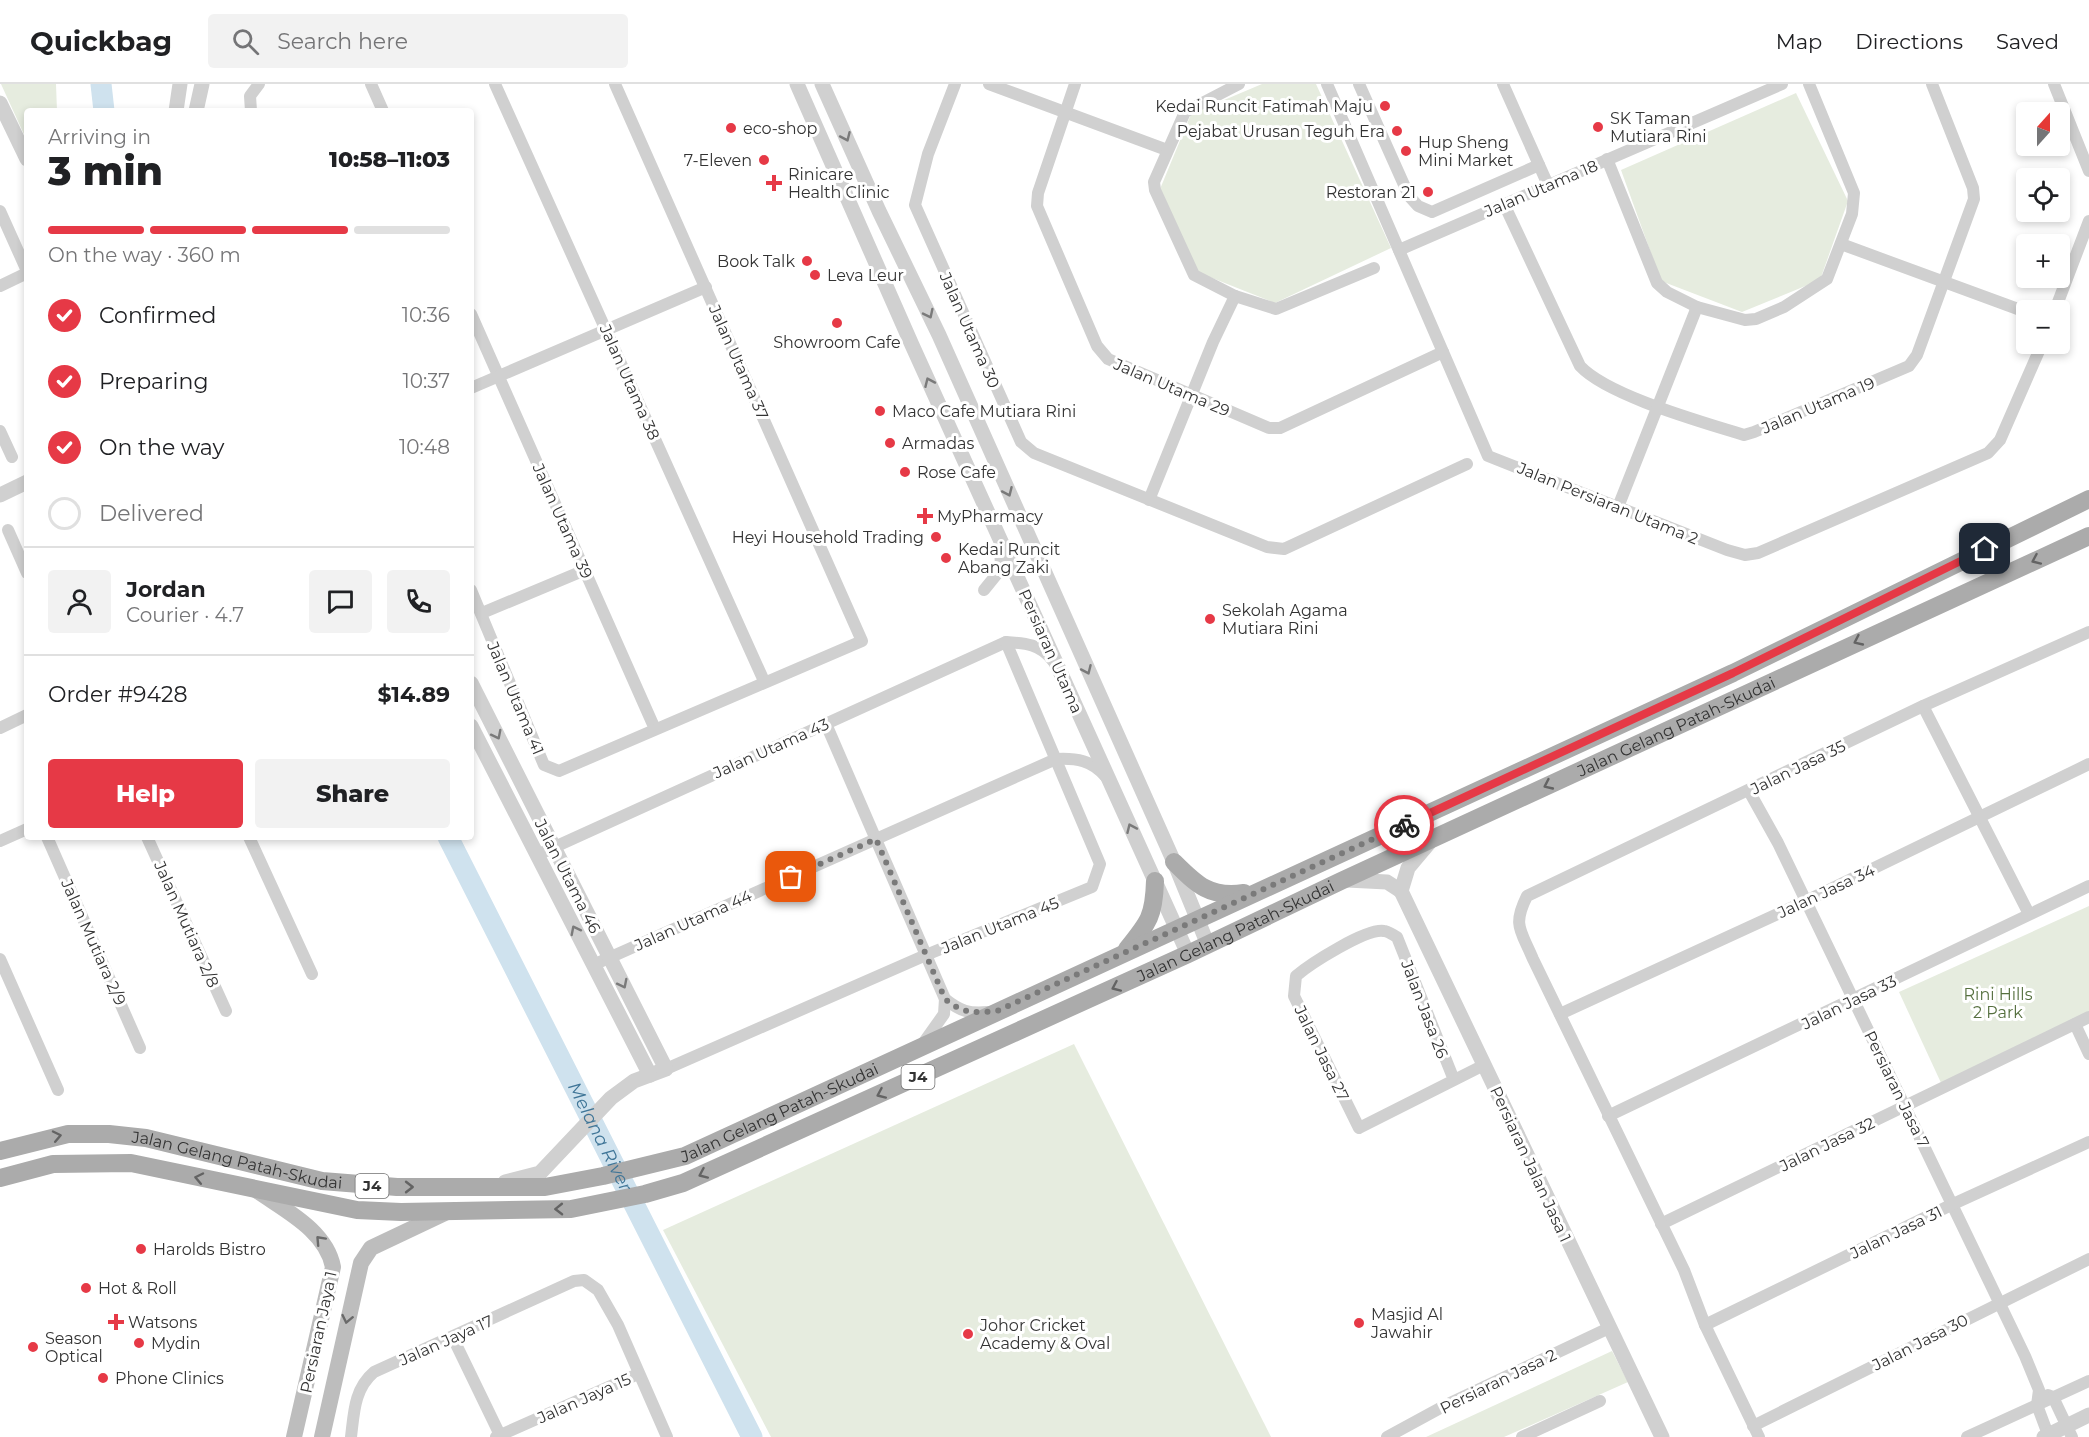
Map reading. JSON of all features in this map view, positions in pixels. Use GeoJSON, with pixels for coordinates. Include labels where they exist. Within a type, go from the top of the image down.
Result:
{"type":"FeatureCollection","features":[{"type":"Feature","properties":{"kind":"main road","name":"Jalan Gelang Patah-Skudai"},"geometry":{"type":"LineString","coordinates":[[0,1151],[68,1134],[109,1134],[146,1138],[322,1180],[372,1186],[479,1187],[544,1187],[603,1176],[685,1156],[1733,673],[2089,499]]}},
{"type":"Feature","properties":{"kind":"main road"},"geometry":{"type":"LineString","coordinates":[[2046,519],[2089,507]]}},
{"type":"Feature","properties":{"kind":"main road"},"geometry":{"type":"LineString","coordinates":[[2063,548],[2089,531]]}},
{"type":"Feature","properties":{"kind":"main road","name":"Jalan Gelang Patah-Skudai"},"geometry":{"type":"LineString","coordinates":[[0,1178],[53,1164],[131,1163],[357,1210],[450,1211],[571,1209],[645,1194],[683,1183],[1208,945],[1341,880],[2089,536]]}},
{"type":"Feature","properties":{"kind":"main road"},"geometry":{"type":"LineString","coordinates":[[1174,862],[1197,885],[1218,894],[1260,890]]}},
{"type":"Feature","properties":{"kind":"main road"},"geometry":{"type":"LineString","coordinates":[[1124,953],[1146,925],[1154,908],[1155,881]]}},
{"type":"Feature","properties":{"kind":"main road","name":"Persiaran Jaya 1"},"geometry":{"type":"LineString","coordinates":[[256,1190],[319,1237],[330,1251],[333,1267],[294,1437]]}},
{"type":"Feature","properties":{"kind":"main road","name":"Persiaran Jaya 1"},"geometry":{"type":"LineString","coordinates":[[322,1437],[361,1263],[371,1248],[450,1211]]}},
{"type":"Feature","properties":{"kind":"main road"},"geometry":{"type":"LineString","coordinates":[[304,1399],[312,1395],[324,1397],[329,1409]]}},
{"type":"Feature","properties":{"kind":"street"},"geometry":{"type":"LineString","coordinates":[[176,108],[180,84]]}},
{"type":"Feature","properties":{"kind":"street"},"geometry":{"type":"LineString","coordinates":[[197,108],[202,84]]}},
{"type":"Feature","properties":{"kind":"street"},"geometry":{"type":"LineString","coordinates":[[251,108],[250,96],[259,84]]}},
{"type":"Feature","properties":{"kind":"street"},"geometry":{"type":"LineString","coordinates":[[371,84],[381,108]]}},
{"type":"Feature","properties":{"kind":"street","name":"Jalan Utama 38"},"geometry":{"type":"LineString","coordinates":[[495,84],[764,681]]}},
{"type":"Feature","properties":{"kind":"street","name":"Jalan Utama 37"},"geometry":{"type":"LineString","coordinates":[[615,84],[862,641],[764,681]]}},
{"type":"Feature","properties":{"kind":"street","name":"Persiaran Utama"},"geometry":{"type":"LineString","coordinates":[[797,84],[1188,954]]}},
{"type":"Feature","properties":{"kind":"street","name":"Persiaran Utama"},"geometry":{"type":"LineString","coordinates":[[822,84],[879,211],[939,335],[1174,862],[1208,945]]}},
{"type":"Feature","properties":{"kind":"street","name":"Jalan Utama 30"},"geometry":{"type":"LineString","coordinates":[[956,84],[928,154],[915,205],[1021,442],[1034,453],[1267,547],[1284,549],[1467,464]]}},
{"type":"Feature","properties":{"kind":"street"},"geometry":{"type":"LineString","coordinates":[[989,84],[1167,150]]}},
{"type":"Feature","properties":{"kind":"street","name":"Jalan Utama 29"},"geometry":{"type":"LineString","coordinates":[[1075,84],[1038,193],[1037,206],[1097,346],[1108,359],[1269,428],[1281,428],[1443,352]]}},
{"type":"Feature","properties":{"kind":"street"},"geometry":{"type":"LineString","coordinates":[[1239,84],[1189,108],[1167,150],[1154,182],[1155,190],[1190,271],[1235,296],[1276,309],[1374,268]]}},
{"type":"Feature","properties":{"kind":"street","name":"Jalan Persiaran Utama 2"},"geometry":{"type":"LineString","coordinates":[[1327,84],[1488,456],[1727,550],[1745,555],[1758,553],[1988,453],[2000,440],[2038,354]]}},
{"type":"Feature","properties":{"kind":"street"},"geometry":{"type":"LineString","coordinates":[[1359,84],[1409,196],[1418,206],[1432,212],[1539,165]]}},
{"type":"Feature","properties":{"kind":"street"},"geometry":{"type":"LineString","coordinates":[[1503,84],[1548,185]]}},
{"type":"Feature","properties":{"kind":"street","name":"Jalan Utama 18"},"geometry":{"type":"LineString","coordinates":[[1399,250],[1782,84]]}},
{"type":"Feature","properties":{"kind":"street"},"geometry":{"type":"LineString","coordinates":[[1607,159],[1657,283],[1667,292],[1697,308],[1745,320],[1756,319],[1784,307],[1827,279],[1852,214],[1854,193],[1809,84]]}},
{"type":"Feature","properties":{"kind":"street","name":"Jalan Utama 19"},"geometry":{"type":"LineString","coordinates":[[1504,204],[1580,366],[1589,376],[1659,407],[1744,435],[1909,366],[1917,355],[1946,281],[1974,199],[1973,188],[1932,84]]}},
{"type":"Feature","properties":{"kind":"street"},"geometry":{"type":"LineString","coordinates":[[2056,85],[2089,171]]}},
{"type":"Feature","properties":{"kind":"street"},"geometry":{"type":"LineString","coordinates":[[1,110],[24,153]]}},
{"type":"Feature","properties":{"kind":"street"},"geometry":{"type":"LineString","coordinates":[[0,212],[24,265]]}},
{"type":"Feature","properties":{"kind":"street"},"geometry":{"type":"LineString","coordinates":[[2059,300],[2089,221]]}},
{"type":"Feature","properties":{"kind":"street"},"geometry":{"type":"LineString","coordinates":[[1841,244],[2016,308]]}},
{"type":"Feature","properties":{"kind":"street"},"geometry":{"type":"LineString","coordinates":[[0,286],[24,274]]}},
{"type":"Feature","properties":{"kind":"street"},"geometry":{"type":"LineString","coordinates":[[474,387],[706,287]]}},
{"type":"Feature","properties":{"kind":"street"},"geometry":{"type":"LineString","coordinates":[[1149,500],[1235,296]]}},
{"type":"Feature","properties":{"kind":"street"},"geometry":{"type":"LineString","coordinates":[[1618,507],[1697,308]]}},
{"type":"Feature","properties":{"kind":"street","name":"Jalan Utama 39"},"geometry":{"type":"LineString","coordinates":[[474,321],[655,729]]}},
{"type":"Feature","properties":{"kind":"street"},"geometry":{"type":"LineString","coordinates":[[0,431],[12,457]]}},
{"type":"Feature","properties":{"kind":"street"},"geometry":{"type":"LineString","coordinates":[[0,495],[24,483]]}},
{"type":"Feature","properties":{"kind":"street"},"geometry":{"type":"LineString","coordinates":[[8,530],[24,566]]}},
{"type":"Feature","properties":{"kind":"street"},"geometry":{"type":"LineString","coordinates":[[984,591],[1001,569],[999,537]]}},
{"type":"Feature","properties":{"kind":"street"},"geometry":{"type":"LineString","coordinates":[[482,613],[585,570]]}},
{"type":"Feature","properties":{"kind":"street","name":"Jalan Utama 41"},"geometry":{"type":"LineString","coordinates":[[474,596],[544,765],[560,771],[655,729]]}},
{"type":"Feature","properties":{"kind":"street","name":"Jalan Jasa 35"},"geometry":{"type":"LineString","coordinates":[[1560,1014],[1517,921],[1527,896],[1923,706],[2089,632]]}},
{"type":"Feature","properties":{"kind":"street"},"geometry":{"type":"LineString","coordinates":[[1006,642],[1028,643],[1039,648],[1048,653],[1058,668]]}},
{"type":"Feature","properties":{"kind":"street","name":"Jalan Utama 43"},"geometry":{"type":"LineString","coordinates":[[537,855],[1006,642]]}},
{"type":"Feature","properties":{"kind":"street","name":"Jalan Utama 45"},"geometry":{"type":"LineString","coordinates":[[666,1069],[926,955],[1092,887],[1100,864],[1006,642]]}},
{"type":"Feature","properties":{"kind":"street"},"geometry":{"type":"LineString","coordinates":[[655,729],[764,681]]}},
{"type":"Feature","properties":{"kind":"street","name":"Jalan Utama 46"},"geometry":{"type":"LineString","coordinates":[[474,689],[666,1069]]}},
{"type":"Feature","properties":{"kind":"street"},"geometry":{"type":"LineString","coordinates":[[1923,706],[1978,818],[2029,914]]}},
{"type":"Feature","properties":{"kind":"street"},"geometry":{"type":"LineString","coordinates":[[0,728],[24,716]]}},
{"type":"Feature","properties":{"kind":"street"},"geometry":{"type":"LineString","coordinates":[[826,724],[945,999],[958,1010],[972,1013],[997,1011]]}},
{"type":"Feature","properties":{"kind":"street","name":"Jalan Utama 46"},"geometry":{"type":"LineString","coordinates":[[474,732],[650,1075]]}},
{"type":"Feature","properties":{"kind":"street"},"geometry":{"type":"LineString","coordinates":[[1056,759],[1073,758],[1086,761],[1095,766],[1111,784]]}},
{"type":"Feature","properties":{"kind":"street","name":"Jalan Utama 44"},"geometry":{"type":"LineString","coordinates":[[593,964],[1056,759]]}},
{"type":"Feature","properties":{"kind":"street","name":"Jalan Jasa 34"},"geometry":{"type":"LineString","coordinates":[[1560,1014],[1806,901],[2089,764]]}},
{"type":"Feature","properties":{"kind":"street","name":"Persiaran Jasa 7"},"geometry":{"type":"LineString","coordinates":[[1749,791],[1806,901],[2040,1390]]}},
{"type":"Feature","properties":{"kind":"street"},"geometry":{"type":"LineString","coordinates":[[0,841],[24,830]]}},
{"type":"Feature","properties":{"kind":"street"},"geometry":{"type":"LineString","coordinates":[[1341,880],[1387,882],[1401,891],[1408,868],[1436,838]]}},
{"type":"Feature","properties":{"kind":"street","name":"Jalan Mutiara 2/9"},"geometry":{"type":"LineString","coordinates":[[48,840],[140,1048]]}},
{"type":"Feature","properties":{"kind":"street","name":"Jalan Mutiara 2/8"},"geometry":{"type":"LineString","coordinates":[[148,840],[226,1011]]}},
{"type":"Feature","properties":{"kind":"street"},"geometry":{"type":"LineString","coordinates":[[250,840],[312,974]]}},
{"type":"Feature","properties":{"kind":"street","name":"Jalan Jasa 33"},"geometry":{"type":"LineString","coordinates":[[1608,1116],[1854,1001],[2089,886]]}},
{"type":"Feature","properties":{"kind":"street","name":"Persiaran Jalan Jasa 1"},"geometry":{"type":"LineString","coordinates":[[1401,891],[1662,1437]]}},
{"type":"Feature","properties":{"kind":"street","name":"Jalan Jasa 27"},"geometry":{"type":"LineString","coordinates":[[1397,937],[1385,930],[1374,932],[1314,961],[1296,976],[1294,996],[1359,1128],[1454,1080]]}},
{"type":"Feature","properties":{"kind":"street","name":"Jalan Jasa 26"},"geometry":{"type":"LineString","coordinates":[[1397,937],[1454,1080]]}},
{"type":"Feature","properties":{"kind":"street"},"geometry":{"type":"LineString","coordinates":[[0,959],[58,1090]]}},
{"type":"Feature","properties":{"kind":"street"},"geometry":{"type":"LineString","coordinates":[[921,1046],[944,1014],[945,999]]}},
{"type":"Feature","properties":{"kind":"street"},"geometry":{"type":"LineString","coordinates":[[1560,1014],[1684,1270],[1705,1325],[1756,1432]]}},
{"type":"Feature","properties":{"kind":"street","name":"Jalan Jasa 32"},"geometry":{"type":"LineString","coordinates":[[1662,1224],[2089,1017]]}},
{"type":"Feature","properties":{"kind":"street"},"geometry":{"type":"LineString","coordinates":[[2075,1024],[2089,1054]]}},
{"type":"Feature","properties":{"kind":"street"},"geometry":{"type":"LineString","coordinates":[[1454,1080],[1484,1065]]}},
{"type":"Feature","properties":{"kind":"street"},"geometry":{"type":"LineString","coordinates":[[479,1187],[540,1173],[611,1098],[634,1081],[666,1069]]}},
{"type":"Feature","properties":{"kind":"street","name":"Jalan Jasa 31"},"geometry":{"type":"LineString","coordinates":[[1705,1325],[1951,1205],[2089,1142]]}},
{"type":"Feature","properties":{"kind":"street","name":"Jalan Jasa 30"},"geometry":{"type":"LineString","coordinates":[[1756,1432],[1999,1302],[2089,1259]]}},
{"type":"Feature","properties":{"kind":"street","name":"Jalan Jaya 17"},"geometry":{"type":"LineString","coordinates":[[351,1437],[355,1404],[365,1379],[374,1372],[574,1281],[584,1280],[598,1290],[618,1325],[638,1374]]}},
{"type":"Feature","properties":{"kind":"street","name":"Persiaran Jasa 2"},"geometry":{"type":"LineString","coordinates":[[1387,1437],[1444,1406],[1609,1328]]}},
{"type":"Feature","properties":{"kind":"street"},"geometry":{"type":"LineString","coordinates":[[453,1338],[499,1436]]}},
{"type":"Feature","properties":{"kind":"street"},"geometry":{"type":"LineString","coordinates":[[638,1374],[667,1437]]}},
{"type":"Feature","properties":{"kind":"street","name":"Jalan Jaya 15"},"geometry":{"type":"LineString","coordinates":[[499,1436],[638,1374]]}},
{"type":"Feature","properties":{"kind":"street"},"geometry":{"type":"LineString","coordinates":[[1967,1437],[2089,1381]]}},
{"type":"Feature","properties":{"kind":"street"},"geometry":{"type":"LineString","coordinates":[[2070,1432],[2053,1397],[2040,1390],[2037,1405],[2047,1436],[2070,1432],[2089,1415]]}},
{"type":"Feature","properties":{"kind":"street"},"geometry":{"type":"LineString","coordinates":[[1522,1437],[1600,1401]]}},
{"type":"Feature","properties":{"kind":"green space"},"geometry":{"type":"Polygon","coordinates":[[[1,84],[56,84],[57,108],[24,108],[24,134],[1,84]]]}},
{"type":"Feature","properties":{"kind":"green space"},"geometry":{"type":"Polygon","coordinates":[[[1262,84],[1316,84],[1391,248],[1275,303],[1197,272],[1160,189],[1191,114],[1262,84]]]}},
{"type":"Feature","properties":{"kind":"green space"},"geometry":{"type":"Polygon","coordinates":[[[1796,93],[1848,201],[1820,280],[1742,312],[1661,281],[1621,170],[1796,93]]]}},
{"type":"Feature","properties":{"kind":"green space","name":"Rini Hills 2 Park"},"geometry":{"type":"Polygon","coordinates":[[[2089,906],[2089,1018],[1942,1085],[1899,992],[2089,906]]]}},
{"type":"Feature","properties":{"kind":"green space","name":"Johor Cricket Academy & Oval"},"geometry":{"type":"Polygon","coordinates":[[[1074,1044],[1271,1437],[771,1437],[663,1230],[1074,1044]]]}},
{"type":"Feature","properties":{"kind":"green space"},"geometry":{"type":"Polygon","coordinates":[[[1612,1351],[1628,1382],[1504,1437],[1426,1437],[1612,1351]]]}},
{"type":"Feature","properties":{"kind":"waterway","name":"Melana River"},"geometry":{"type":"LineString","coordinates":[[101,84],[104,108]]}},
{"type":"Feature","properties":{"kind":"waterway","name":"Melana River"},"geometry":{"type":"LineString","coordinates":[[450,840],[752,1437]]}},
{"type":"Feature","properties":{"kind":"way so far"},"geometry":{"type":"LineString","coordinates":[[791,877],[876,839],[945,999],[958,1010],[972,1013],[997,1011],[1404,825]]}},
{"type":"Feature","properties":{"kind":"place","name":"Kedai Runcit Fatimah Maju"},"geometry":{"type":"Point","coordinates":[1385,106]}},
{"type":"Feature","properties":{"kind":"place","name":"SK Taman Mutiara Rini"},"geometry":{"type":"Point","coordinates":[1598,127]}},
{"type":"Feature","properties":{"kind":"place","name":"eco-shop"},"geometry":{"type":"Point","coordinates":[731,128]}},
{"type":"Feature","properties":{"kind":"place","name":"Pejabat Urusan Teguh Era"},"geometry":{"type":"Point","coordinates":[1397,131]}},
{"type":"Feature","properties":{"kind":"place","name":"Hup Sheng Mini Market"},"geometry":{"type":"Point","coordinates":[1406,151]}},
{"type":"Feature","properties":{"kind":"place","name":"7-Eleven"},"geometry":{"type":"Point","coordinates":[764,160]}},
{"type":"Feature","properties":{"kind":"place","name":"Rinicare Health Clinic"},"geometry":{"type":"Point","coordinates":[774,183]}},
{"type":"Feature","properties":{"kind":"place","name":"Restoran 21"},"geometry":{"type":"Point","coordinates":[1428,192]}},
{"type":"Feature","properties":{"kind":"place","name":"Book Talk"},"geometry":{"type":"Point","coordinates":[807,261]}},
{"type":"Feature","properties":{"kind":"place","name":"Leva Leur"},"geometry":{"type":"Point","coordinates":[815,275]}},
{"type":"Feature","properties":{"kind":"place","name":"Showroom Cafe"},"geometry":{"type":"Point","coordinates":[837,323]}},
{"type":"Feature","properties":{"kind":"place","name":"Maco Cafe Mutiara Rini"},"geometry":{"type":"Point","coordinates":[880,411]}},
{"type":"Feature","properties":{"kind":"place","name":"Armadas"},"geometry":{"type":"Point","coordinates":[890,443]}},
{"type":"Feature","properties":{"kind":"place","name":"Rose Cafe"},"geometry":{"type":"Point","coordinates":[905,472]}},
{"type":"Feature","properties":{"kind":"place","name":"MyPharmacy"},"geometry":{"type":"Point","coordinates":[925,516]}},
{"type":"Feature","properties":{"kind":"place","name":"Heyi Household Trading"},"geometry":{"type":"Point","coordinates":[936,537]}},
{"type":"Feature","properties":{"kind":"place","name":"Kedai Runcit Abang Zaki"},"geometry":{"type":"Point","coordinates":[946,558]}},
{"type":"Feature","properties":{"kind":"place","name":"Sekolah Agama Mutiara Rini"},"geometry":{"type":"Point","coordinates":[1210,619]}},
{"type":"Feature","properties":{"kind":"place","name":"Harolds Bistro"},"geometry":{"type":"Point","coordinates":[141,1249]}},
{"type":"Feature","properties":{"kind":"place","name":"Hot & Roll"},"geometry":{"type":"Point","coordinates":[86,1288]}},
{"type":"Feature","properties":{"kind":"place","name":"Watsons"},"geometry":{"type":"Point","coordinates":[116,1322]}},
{"type":"Feature","properties":{"kind":"place","name":"Masjid Al Jawahir"},"geometry":{"type":"Point","coordinates":[1359,1323]}},
{"type":"Feature","properties":{"kind":"place","name":"Johor Cricket Academy & Oval"},"geometry":{"type":"Point","coordinates":[968,1334]}},
{"type":"Feature","properties":{"kind":"place","name":"Mydin"},"geometry":{"type":"Point","coordinates":[139,1343]}},
{"type":"Feature","properties":{"kind":"place","name":"Season Optical"},"geometry":{"type":"Point","coordinates":[33,1347]}},
{"type":"Feature","properties":{"kind":"place","name":"Phone Clinics"},"geometry":{"type":"Point","coordinates":[103,1378]}},
{"type":"Feature","properties":{"kind":"route"},"geometry":{"type":"LineString","coordinates":[[1404,825],[1733,673],[1985,549]]}}]}
